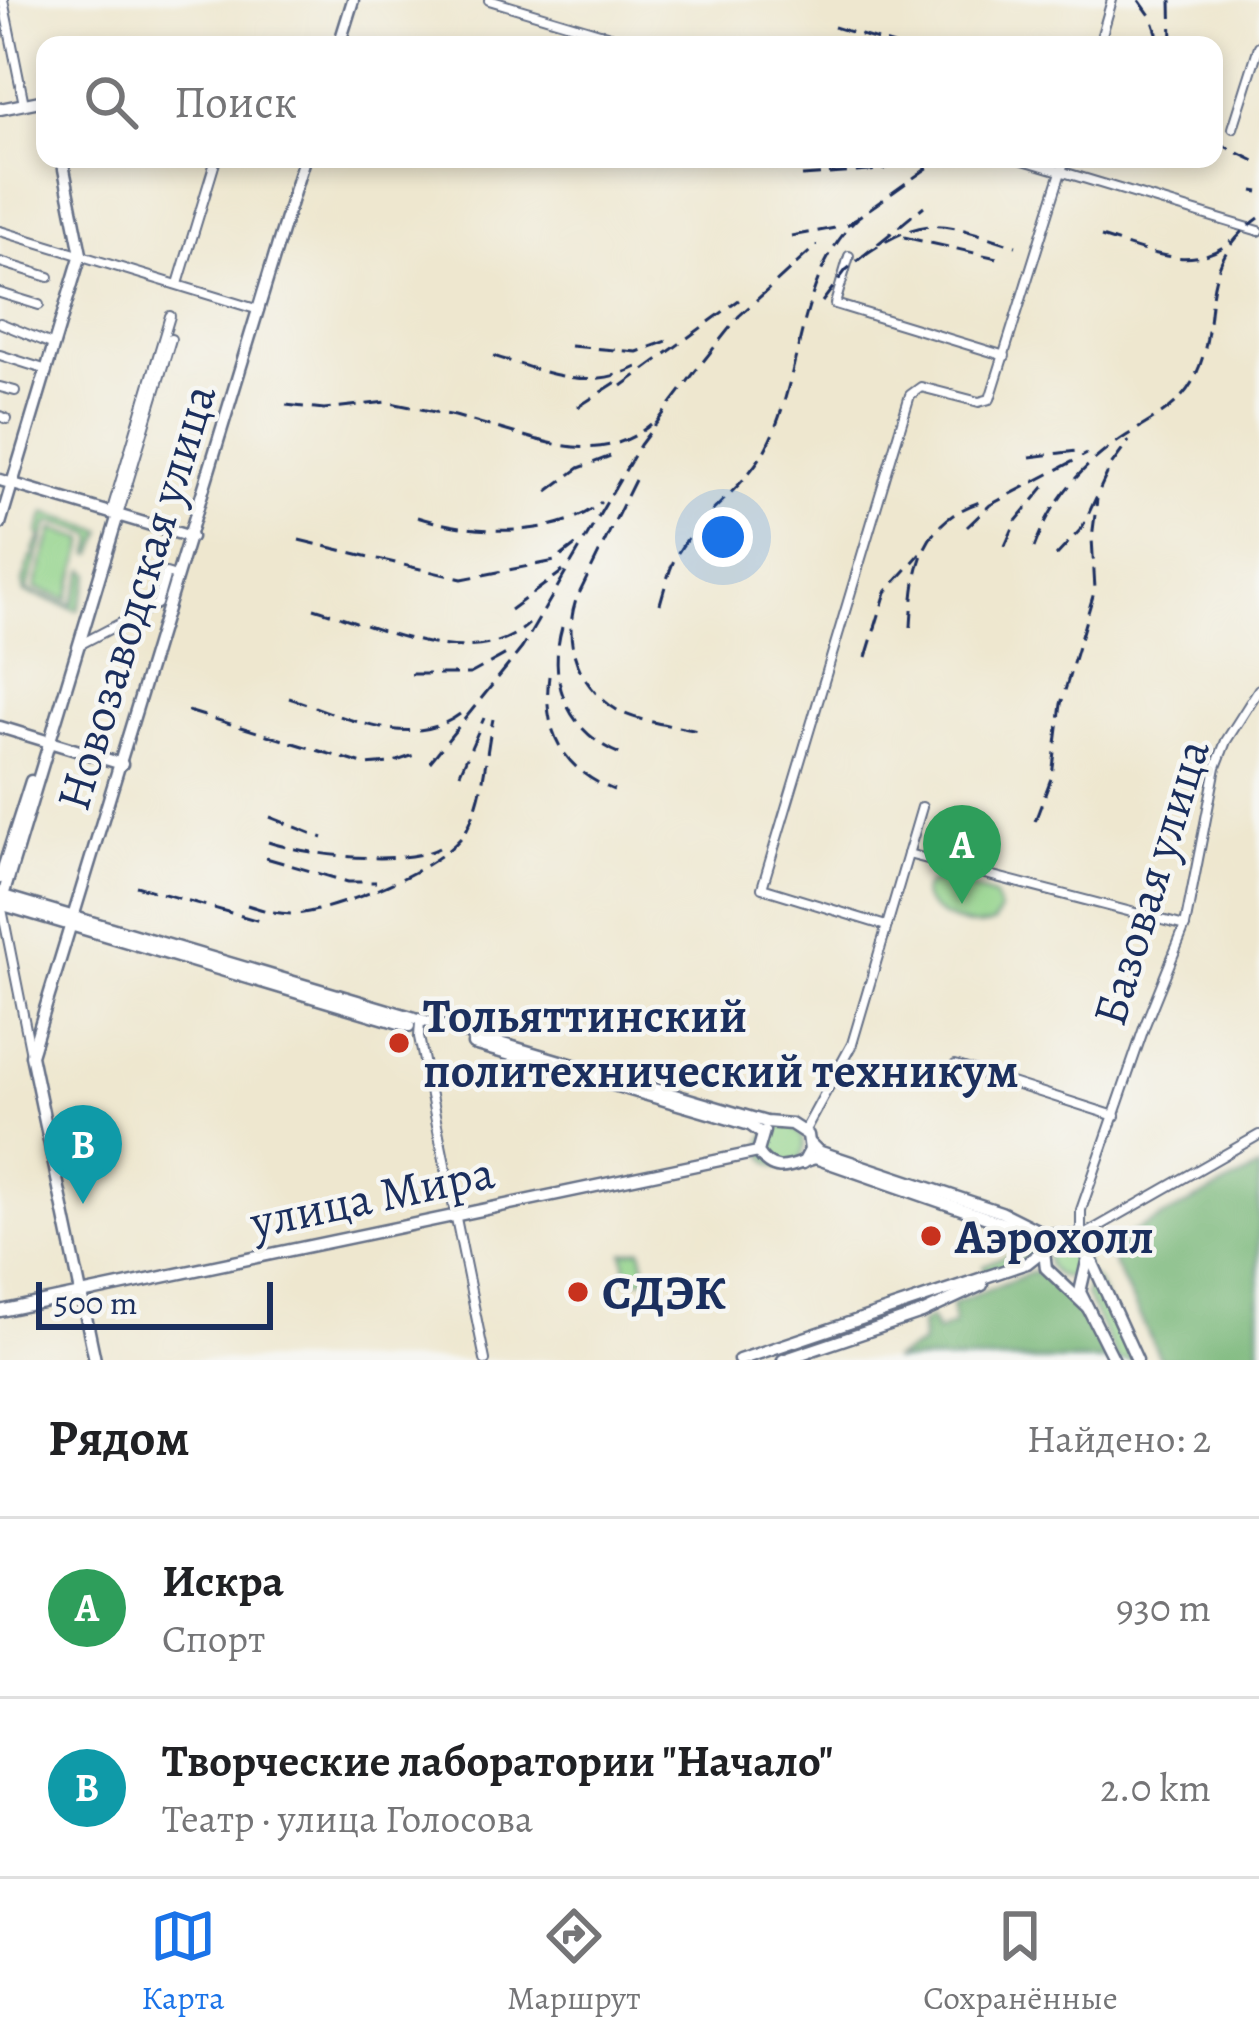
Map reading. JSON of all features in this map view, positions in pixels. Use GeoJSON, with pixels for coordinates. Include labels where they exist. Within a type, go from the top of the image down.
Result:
{"type":"FeatureCollection","features":[{"type":"Feature","properties":{"kind":"main road"},"geometry":{"type":"LineString","coordinates":[[342,36],[353,0]]}},
{"type":"Feature","properties":{"kind":"main road"},"geometry":{"type":"LineString","coordinates":[[0,106],[36,98]]}},
{"type":"Feature","properties":{"kind":"main road"},"geometry":{"type":"LineString","coordinates":[[0,106],[36,99]]}},
{"type":"Feature","properties":{"kind":"main road"},"geometry":{"type":"LineString","coordinates":[[0,524],[6,482],[47,370],[81,254],[64,168]]}},
{"type":"Feature","properties":{"kind":"main road","name":"Новозаводская улица"},"geometry":{"type":"LineString","coordinates":[[31,1055],[301,168]]}},
{"type":"Feature","properties":{"kind":"main road"},"geometry":{"type":"LineString","coordinates":[[6,482],[190,537]]}},
{"type":"Feature","properties":{"kind":"main road"},"geometry":{"type":"LineString","coordinates":[[0,878],[79,645],[115,514]]}},
{"type":"Feature","properties":{"kind":"main road"},"geometry":{"type":"LineString","coordinates":[[115,514],[1,900],[636,1088],[750,1125],[761,1133]]}},
{"type":"Feature","properties":{"kind":"main road"},"geometry":{"type":"LineString","coordinates":[[0,727],[122,764]]}},
{"type":"Feature","properties":{"kind":"main road"},"geometry":{"type":"LineString","coordinates":[[31,1055],[98,1355]]}},
{"type":"Feature","properties":{"kind":"main road"},"geometry":{"type":"LineString","coordinates":[[636,1088],[791,1124],[805,1130],[818,1151],[1043,1233],[1081,1237],[1137,1360]]}},
{"type":"Feature","properties":{"kind":"main road"},"geometry":{"type":"LineString","coordinates":[[761,1133],[778,1124]]}},
{"type":"Feature","properties":{"kind":"main road"},"geometry":{"type":"LineString","coordinates":[[761,1133],[758,1152],[778,1169],[815,1158],[1016,1223],[1044,1251],[1053,1276],[1087,1307]]}},
{"type":"Feature","properties":{"kind":"main road"},"geometry":{"type":"LineString","coordinates":[[803,1162],[810,1143]]}},
{"type":"Feature","properties":{"kind":"main road","name":"улица Мира"},"geometry":{"type":"LineString","coordinates":[[0,1311],[758,1152]]}},
{"type":"Feature","properties":{"kind":"main road"},"geometry":{"type":"LineString","coordinates":[[783,1360],[922,1313],[960,1289],[1027,1263],[1060,1235]]}},
{"type":"Feature","properties":{"kind":"main road"},"geometry":{"type":"LineString","coordinates":[[1089,1250],[1090,1262],[1080,1287],[1114,1360]]}},
{"type":"Feature","properties":{"kind":"main road"},"geometry":{"type":"LineString","coordinates":[[740,1360],[1030,1269],[1072,1280],[1084,1274],[1098,1277],[1105,1288]]}},
{"type":"Feature","properties":{"kind":"main road"},"geometry":{"type":"LineString","coordinates":[[795,1341],[799,1354]]}},
{"type":"Feature","properties":{"kind":"street"},"geometry":{"type":"LineString","coordinates":[[2,0],[23,99]]}},
{"type":"Feature","properties":{"kind":"street"},"geometry":{"type":"LineString","coordinates":[[489,0],[610,36]]}},
{"type":"Feature","properties":{"kind":"street"},"geometry":{"type":"LineString","coordinates":[[1102,36],[1112,0]]}},
{"type":"Feature","properties":{"kind":"street"},"geometry":{"type":"LineString","coordinates":[[1233,128],[1259,46]]}},
{"type":"Feature","properties":{"kind":"street"},"geometry":{"type":"LineString","coordinates":[[178,285],[212,168]]}},
{"type":"Feature","properties":{"kind":"street"},"geometry":{"type":"LineString","coordinates":[[1048,168],[1259,231]]}},
{"type":"Feature","properties":{"kind":"street"},"geometry":{"type":"LineString","coordinates":[[886,926],[762,888],[910,395],[921,387],[984,402],[994,393],[1063,168]]}},
{"type":"Feature","properties":{"kind":"street"},"geometry":{"type":"LineString","coordinates":[[0,230],[259,310]]}},
{"type":"Feature","properties":{"kind":"street"},"geometry":{"type":"LineString","coordinates":[[849,256],[835,304],[1005,356]]}},
{"type":"Feature","properties":{"kind":"street"},"geometry":{"type":"LineString","coordinates":[[0,262],[49,277]]}},
{"type":"Feature","properties":{"kind":"street"},"geometry":{"type":"LineString","coordinates":[[0,293],[39,305]]}},
{"type":"Feature","properties":{"kind":"street"},"geometry":{"type":"LineString","coordinates":[[115,514],[170,316]]}},
{"type":"Feature","properties":{"kind":"street"},"geometry":{"type":"LineString","coordinates":[[0,323],[54,345]]}},
{"type":"Feature","properties":{"kind":"street"},"geometry":{"type":"LineString","coordinates":[[115,514],[171,339]]}},
{"type":"Feature","properties":{"kind":"street"},"geometry":{"type":"LineString","coordinates":[[0,356],[47,370]]}},
{"type":"Feature","properties":{"kind":"street"},"geometry":{"type":"LineString","coordinates":[[0,387],[15,392]]}},
{"type":"Feature","properties":{"kind":"street"},"geometry":{"type":"LineString","coordinates":[[79,645],[157,604],[166,573],[178,576]]}},
{"type":"Feature","properties":{"kind":"street","name":"Базовая улица"},"geometry":{"type":"LineString","coordinates":[[1081,1237],[1081,1210],[1185,926],[1216,767],[1226,741],[1259,689]]}},
{"type":"Feature","properties":{"kind":"street"},"geometry":{"type":"LineString","coordinates":[[805,1130],[852,1044],[922,807]]}},
{"type":"Feature","properties":{"kind":"street"},"geometry":{"type":"LineString","coordinates":[[908,854],[1185,926]]}},
{"type":"Feature","properties":{"kind":"street"},"geometry":{"type":"LineString","coordinates":[[1,900],[31,1055]]}},
{"type":"Feature","properties":{"kind":"street"},"geometry":{"type":"LineString","coordinates":[[25,1022],[43,1023]]}},
{"type":"Feature","properties":{"kind":"street"},"geometry":{"type":"LineString","coordinates":[[419,1025],[485,1360]]}},
{"type":"Feature","properties":{"kind":"street"},"geometry":{"type":"LineString","coordinates":[[955,1065],[1114,1116]]}},
{"type":"Feature","properties":{"kind":"street"},"geometry":{"type":"LineString","coordinates":[[1081,1237],[1259,1135]]}},
{"type":"Feature","properties":{"kind":"street"},"geometry":{"type":"LineString","coordinates":[[1060,1235],[1081,1210]]}},
{"type":"Feature","properties":{"kind":"green space"},"geometry":{"type":"Polygon","coordinates":[[[45,513],[103,531],[90,554],[92,534],[52,522],[47,526],[27,591],[72,605],[85,570],[90,574],[78,610],[25,592],[23,582],[36,554],[45,513]]]}},
{"type":"Feature","properties":{"kind":"green space"},"geometry":{"type":"Polygon","coordinates":[[[53,529],[86,540],[68,599],[35,588],[53,529]]]}},
{"type":"Feature","properties":{"kind":"green space"},"geometry":{"type":"Polygon","coordinates":[[[944,879],[994,896],[1000,911],[993,923],[964,924],[935,911],[923,893],[928,885],[944,879]]]}},
{"type":"Feature","properties":{"kind":"green space"},"geometry":{"type":"Polygon","coordinates":[[[783,1125],[798,1131],[804,1146],[798,1161],[783,1167],[768,1161],[762,1146],[768,1131],[783,1125]]]}},
{"type":"Feature","properties":{"kind":"green space"},"geometry":{"type":"Polygon","coordinates":[[[1259,1168],[1259,1360],[1161,1360],[1112,1259],[1131,1233],[1259,1168]]]}},
{"type":"Feature","properties":{"kind":"green space"},"geometry":{"type":"Polygon","coordinates":[[[1004,1228],[1029,1237],[1031,1254],[986,1274],[983,1266],[1014,1252],[1014,1239],[1004,1228]]]}},
{"type":"Feature","properties":{"kind":"green space"},"geometry":{"type":"Polygon","coordinates":[[[1066,1239],[1079,1245],[1085,1258],[1079,1271],[1066,1277],[1053,1271],[1047,1258],[1053,1245],[1066,1239]]]}},
{"type":"Feature","properties":{"kind":"green space"},"geometry":{"type":"Polygon","coordinates":[[[641,1249],[647,1278],[629,1282],[623,1253],[641,1249]]]}},
{"type":"Feature","properties":{"kind":"green space"},"geometry":{"type":"Polygon","coordinates":[[[1033,1272],[1068,1295],[1110,1360],[891,1360],[922,1344],[921,1323],[930,1318],[937,1332],[954,1324],[952,1304],[1033,1272]]]}},
{"type":"Feature","properties":{"kind":"green space"},"geometry":{"type":"Polygon","coordinates":[[[1089,1276],[1097,1281],[1133,1360],[1118,1360],[1086,1295],[1089,1276]]]}},
{"type":"Feature","properties":{"kind":"railway"},"geometry":{"type":"LineString","coordinates":[[1139,0],[1158,36]]}},
{"type":"Feature","properties":{"kind":"railway"},"geometry":{"type":"LineString","coordinates":[[1171,0],[1172,36]]}},
{"type":"Feature","properties":{"kind":"railway"},"geometry":{"type":"LineString","coordinates":[[834,27],[864,36]]}},
{"type":"Feature","properties":{"kind":"railway"},"geometry":{"type":"LineString","coordinates":[[1223,145],[1259,163]]}},
{"type":"Feature","properties":{"kind":"railway"},"geometry":{"type":"LineString","coordinates":[[802,176],[887,168]]}},
{"type":"Feature","properties":{"kind":"railway"},"geometry":{"type":"LineString","coordinates":[[847,225],[927,168]]}},
{"type":"Feature","properties":{"kind":"railway"},"geometry":{"type":"LineString","coordinates":[[1253,191],[1259,192]]}},
{"type":"Feature","properties":{"kind":"railway"},"geometry":{"type":"LineString","coordinates":[[822,302],[846,270],[924,206]]}},
{"type":"Feature","properties":{"kind":"railway"},"geometry":{"type":"LineString","coordinates":[[660,604],[683,544],[746,477],[767,446],[823,268],[858,218]]}},
{"type":"Feature","properties":{"kind":"railway"},"geometry":{"type":"LineString","coordinates":[[1034,548],[1060,498],[1083,471],[1185,393],[1201,362],[1224,257],[1237,237],[1259,218]]}},
{"type":"Feature","properties":{"kind":"railway"},"geometry":{"type":"LineString","coordinates":[[863,256],[921,227],[954,228],[1016,246]]}},
{"type":"Feature","properties":{"kind":"railway"},"geometry":{"type":"LineString","coordinates":[[791,236],[835,228]]}},
{"type":"Feature","properties":{"kind":"railway"},"geometry":{"type":"LineString","coordinates":[[904,237],[997,258]]}},
{"type":"Feature","properties":{"kind":"railway"},"geometry":{"type":"LineString","coordinates":[[1101,237],[1185,258],[1216,251],[1231,241]]}},
{"type":"Feature","properties":{"kind":"railway"},"geometry":{"type":"LineString","coordinates":[[430,762],[522,648],[640,445],[739,316],[817,245]]}},
{"type":"Feature","properties":{"kind":"railway"},"geometry":{"type":"LineString","coordinates":[[622,386],[739,300]]}},
{"type":"Feature","properties":{"kind":"railway"},"geometry":{"type":"LineString","coordinates":[[570,346],[637,352],[667,341]]}},
{"type":"Feature","properties":{"kind":"railway"},"geometry":{"type":"LineString","coordinates":[[493,356],[565,377],[600,378],[637,367]]}},
{"type":"Feature","properties":{"kind":"railway"},"geometry":{"type":"LineString","coordinates":[[578,407],[618,381]]}},
{"type":"Feature","properties":{"kind":"railway"},"geometry":{"type":"LineString","coordinates":[[286,405],[324,409],[386,402],[552,444]]}},
{"type":"Feature","properties":{"kind":"railway"},"geometry":{"type":"LineString","coordinates":[[538,440],[598,447],[625,440],[651,424]]}},
{"type":"Feature","properties":{"kind":"railway"},"geometry":{"type":"LineString","coordinates":[[1056,556],[1082,528],[1110,467],[1129,441]]}},
{"type":"Feature","properties":{"kind":"railway"},"geometry":{"type":"LineString","coordinates":[[1030,457],[1077,451]]}},
{"type":"Feature","properties":{"kind":"railway"},"geometry":{"type":"LineString","coordinates":[[548,491],[579,468],[616,454]]}},
{"type":"Feature","properties":{"kind":"railway"},"geometry":{"type":"LineString","coordinates":[[967,527],[990,505],[1087,454]]}},
{"type":"Feature","properties":{"kind":"railway"},"geometry":{"type":"LineString","coordinates":[[635,480],[576,600],[573,647],[592,689],[617,710],[701,732]]}},
{"type":"Feature","properties":{"kind":"railway"},"geometry":{"type":"LineString","coordinates":[[1005,546],[1016,521],[1050,480]]}},
{"type":"Feature","properties":{"kind":"railway"},"geometry":{"type":"LineString","coordinates":[[1035,821],[1052,776],[1061,704],[1095,589],[1092,538],[1097,499]]}},
{"type":"Feature","properties":{"kind":"railway"},"geometry":{"type":"LineString","coordinates":[[417,517],[487,530],[538,528],[562,523],[601,502]]}},
{"type":"Feature","properties":{"kind":"railway"},"geometry":{"type":"LineString","coordinates":[[911,627],[923,551],[943,523],[980,502]]}},
{"type":"Feature","properties":{"kind":"railway"},"geometry":{"type":"LineString","coordinates":[[299,540],[462,579],[555,561],[582,540]]}},
{"type":"Feature","properties":{"kind":"railway"},"geometry":{"type":"LineString","coordinates":[[866,657],[886,592],[920,554]]}},
{"type":"Feature","properties":{"kind":"railway"},"geometry":{"type":"LineString","coordinates":[[510,610],[563,571]]}},
{"type":"Feature","properties":{"kind":"railway"},"geometry":{"type":"LineString","coordinates":[[314,608],[395,635],[453,646],[506,639],[529,624]]}},
{"type":"Feature","properties":{"kind":"railway"},"geometry":{"type":"LineString","coordinates":[[562,627],[557,666],[566,702],[586,732],[620,754]]}},
{"type":"Feature","properties":{"kind":"railway"},"geometry":{"type":"LineString","coordinates":[[411,674],[470,674],[508,653]]}},
{"type":"Feature","properties":{"kind":"railway"},"geometry":{"type":"LineString","coordinates":[[549,676],[549,713],[559,745],[581,771],[614,790]]}},
{"type":"Feature","properties":{"kind":"railway"},"geometry":{"type":"LineString","coordinates":[[289,698],[353,721],[398,730],[440,725],[460,714]]}},
{"type":"Feature","properties":{"kind":"railway"},"geometry":{"type":"LineString","coordinates":[[188,711],[366,765],[417,754]]}},
{"type":"Feature","properties":{"kind":"railway"},"geometry":{"type":"LineString","coordinates":[[460,773],[484,718]]}},
{"type":"Feature","properties":{"kind":"railway"},"geometry":{"type":"LineString","coordinates":[[247,905],[288,914],[321,909],[393,883],[439,857],[456,843],[473,816],[493,719]]}},
{"type":"Feature","properties":{"kind":"railway"},"geometry":{"type":"LineString","coordinates":[[270,817],[323,838]]}},
{"type":"Feature","properties":{"kind":"railway"},"geometry":{"type":"LineString","coordinates":[[268,842],[330,855],[380,858],[439,848]]}},
{"type":"Feature","properties":{"kind":"railway"},"geometry":{"type":"LineString","coordinates":[[266,858],[348,882],[376,882]]}},
{"type":"Feature","properties":{"kind":"railway"},"geometry":{"type":"LineString","coordinates":[[136,886],[263,922]]}},
{"type":"Feature","properties":{"kind":"place","name":"Искра"},"geometry":{"type":"Point","coordinates":[962,904]}},
{"type":"Feature","properties":{"kind":"place","name":"Тольяттинский политехнический техникум"},"geometry":{"type":"Point","coordinates":[399,1043]}},
{"type":"Feature","properties":{"kind":"place","name":"Творческие лаборатории \"Начало\""},"geometry":{"type":"Point","coordinates":[83,1204]}},
{"type":"Feature","properties":{"kind":"place","name":"Аэрохолл"},"geometry":{"type":"Point","coordinates":[931,1236]}},
{"type":"Feature","properties":{"kind":"place","name":"СДЭК"},"geometry":{"type":"Point","coordinates":[578,1292]}}]}
